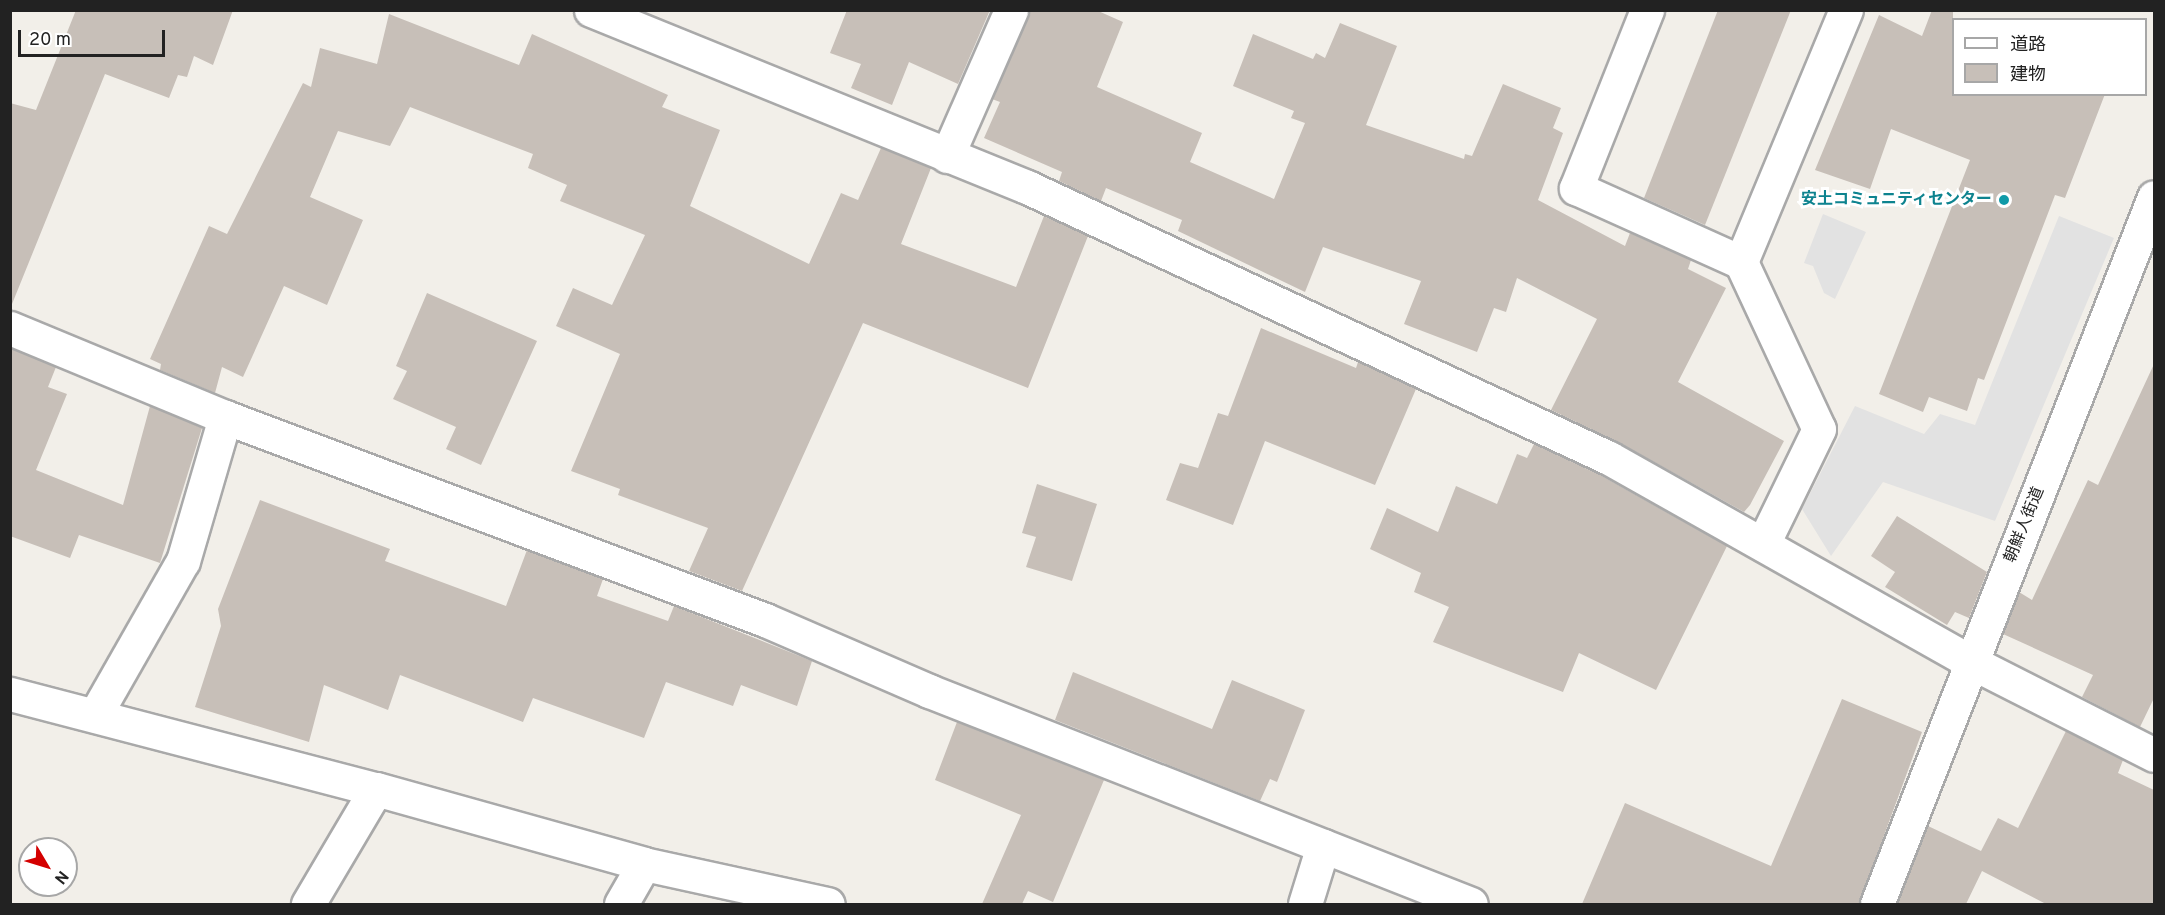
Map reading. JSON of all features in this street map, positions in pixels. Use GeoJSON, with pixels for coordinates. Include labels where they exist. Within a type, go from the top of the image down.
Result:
{"type":"FeatureCollection","features":[{"type":"Feature","properties":{"kind":"street"},"geometry":{"type":"LineString","coordinates":[[591,10],[1181,255],[1609,458],[1971,662],[2154,755]]}},
{"type":"Feature","properties":{"kind":"street"},"geometry":{"type":"LineString","coordinates":[[947,156],[1011,10]]}},
{"type":"Feature","properties":{"kind":"street"},"geometry":{"type":"LineString","coordinates":[[1647,10],[1576,188],[1741,262],[1819,429],[1763,544]]}},
{"type":"Feature","properties":{"kind":"street"},"geometry":{"type":"LineString","coordinates":[[1741,262],[1846,10]]}},
{"type":"Feature","properties":{"kind":"street","name":"朝鮮人街道"},"geometry":{"type":"LineString","coordinates":[[1876,904],[2154,197]]}},
{"type":"Feature","properties":{"kind":"street"},"geometry":{"type":"LineString","coordinates":[[10,328],[225,417],[765,620],[929,691],[1471,904]]}},
{"type":"Feature","properties":{"kind":"street"},"geometry":{"type":"LineString","coordinates":[[95,715],[183,561],[225,417]]}},
{"type":"Feature","properties":{"kind":"street"},"geometry":{"type":"LineString","coordinates":[[10,694],[376,789],[644,864],[828,904]]}},
{"type":"Feature","properties":{"kind":"street"},"geometry":{"type":"LineString","coordinates":[[308,904],[376,789]]}},
{"type":"Feature","properties":{"kind":"street"},"geometry":{"type":"LineString","coordinates":[[1305,904],[1323,846]]}},
{"type":"Feature","properties":{"kind":"street"},"geometry":{"type":"LineString","coordinates":[[621,904],[644,864]]}},
{"type":"Feature","properties":{"kind":"shaded area"},"geometry":{"type":"Polygon","coordinates":[[[1823,214],[1866,232],[1835,299],[1824,293],[1813,266],[1804,263],[1823,214]]]}},
{"type":"Feature","properties":{"kind":"shaded area"},"geometry":{"type":"Polygon","coordinates":[[[2059,216],[2114,238],[1995,521],[1883,482],[1831,556],[1802,509],[1855,406],[1924,434],[1940,414],[1975,425],[2059,216]]]}},
{"type":"Feature","properties":{"kind":"building"},"geometry":{"type":"Polygon","coordinates":[[[76,10],[233,10],[213,65],[194,56],[187,77],[178,75],[169,98],[105,74],[10,309],[10,103],[36,110],[76,10]]]}},
{"type":"Feature","properties":{"kind":"building"},"geometry":{"type":"Polygon","coordinates":[[[847,10],[990,10],[958,84],[909,62],[892,105],[851,88],[861,64],[830,53],[847,10]]]}},
{"type":"Feature","properties":{"kind":"building"},"geometry":{"type":"Polygon","coordinates":[[[1029,10],[1096,10],[1123,22],[1097,87],[1202,133],[1190,162],[1274,199],[1305,123],[1291,118],[1294,111],[1233,86],[1253,34],[1313,59],[1316,53],[1325,58],[1340,23],[1397,46],[1366,125],[1464,159],[1465,154],[1472,156],[1503,84],[1561,108],[1553,128],[1563,133],[1538,200],[1625,246],[1630,233],[1691,260],[1688,269],[1726,288],[1678,382],[1784,441],[1750,505],[1744,512],[1618,442],[1551,410],[1597,319],[1517,278],[1506,312],[1494,308],[1477,352],[1404,324],[1421,281],[1323,247],[1305,292],[1178,231],[1182,220],[1106,188],[1101,201],[1059,181],[1062,172],[984,138],[1000,102],[992,99],[1029,10]]]}},
{"type":"Feature","properties":{"kind":"building"},"geometry":{"type":"Polygon","coordinates":[[[1718,10],[1791,10],[1705,225],[1644,198],[1718,10]]]}},
{"type":"Feature","properties":{"kind":"building","name":"安土コミュニティセンター"},"geometry":{"type":"Polygon","coordinates":[[[1932,10],[1953,10],[1952,96],[2104,96],[2065,198],[2055,195],[1984,380],[1978,378],[1967,411],[1929,397],[1923,412],[1879,394],[1970,160],[1891,129],[1870,189],[1815,170],[1879,15],[1922,36],[1932,10]]]}},
{"type":"Feature","properties":{"kind":"building"},"geometry":{"type":"Polygon","coordinates":[[[389,14],[519,65],[532,34],[668,95],[662,107],[720,130],[690,206],[809,264],[841,193],[858,200],[881,148],[931,168],[901,244],[1016,287],[1044,216],[1088,236],[1028,388],[863,323],[742,591],[689,571],[708,528],[618,495],[620,489],[571,471],[620,354],[556,326],[573,288],[612,305],[645,235],[560,201],[567,185],[528,168],[533,154],[410,107],[390,146],[338,131],[310,197],[363,220],[327,305],[284,286],[243,377],[222,367],[215,393],[160,370],[161,364],[150,359],[209,226],[227,234],[303,83],[311,87],[320,48],[377,64],[389,14]]]}},
{"type":"Feature","properties":{"kind":"building"},"geometry":{"type":"Polygon","coordinates":[[[427,293],[537,341],[481,465],[446,449],[456,427],[393,399],[407,371],[396,366],[427,293]]]}},
{"type":"Feature","properties":{"kind":"building"},"geometry":{"type":"Polygon","coordinates":[[[1261,328],[1356,368],[1358,362],[1416,389],[1375,485],[1265,441],[1233,525],[1166,500],[1180,463],[1198,468],[1218,413],[1228,416],[1261,328]]]}},
{"type":"Feature","properties":{"kind":"building"},"geometry":{"type":"Polygon","coordinates":[[[10,348],[56,367],[48,387],[67,394],[36,470],[123,505],[150,406],[202,428],[160,563],[79,535],[70,558],[10,536],[10,348]]]}},
{"type":"Feature","properties":{"kind":"building"},"geometry":{"type":"Polygon","coordinates":[[[2154,364],[2154,698],[2140,727],[2082,697],[2093,675],[2003,634],[2019,592],[2032,600],[2088,480],[2098,485],[2154,364]]]}},
{"type":"Feature","properties":{"kind":"building"},"geometry":{"type":"Polygon","coordinates":[[[1534,444],[1600,475],[1727,546],[1656,690],[1579,653],[1563,692],[1433,642],[1449,607],[1414,592],[1421,573],[1370,549],[1387,508],[1438,532],[1456,486],[1497,504],[1517,454],[1527,458],[1534,444]]]}},
{"type":"Feature","properties":{"kind":"building"},"geometry":{"type":"Polygon","coordinates":[[[1037,484],[1097,504],[1072,581],[1026,567],[1036,537],[1022,533],[1037,484]]]}},
{"type":"Feature","properties":{"kind":"building"},"geometry":{"type":"Polygon","coordinates":[[[260,500],[390,549],[385,561],[506,606],[527,550],[603,579],[597,596],[668,621],[674,606],[812,661],[797,706],[741,685],[733,706],[666,682],[644,738],[533,698],[523,722],[400,675],[388,710],[324,685],[309,742],[195,707],[221,626],[218,609],[260,500]]]}},
{"type":"Feature","properties":{"kind":"building"},"geometry":{"type":"Polygon","coordinates":[[[1897,516],[1987,572],[1969,618],[1955,612],[1947,625],[1885,587],[1895,572],[1871,556],[1897,516]]]}},
{"type":"Feature","properties":{"kind":"building"},"geometry":{"type":"Polygon","coordinates":[[[1073,672],[1212,729],[1232,680],[1305,710],[1277,782],[1270,779],[1260,801],[1055,720],[1073,672]]]}},
{"type":"Feature","properties":{"kind":"building"},"geometry":{"type":"Polygon","coordinates":[[[1842,699],[1922,732],[1859,904],[1582,904],[1625,803],[1771,866],[1842,699]]]}},
{"type":"Feature","properties":{"kind":"building"},"geometry":{"type":"Polygon","coordinates":[[[957,722],[1104,780],[1053,902],[1028,891],[1022,904],[982,904],[1021,815],[935,780],[957,722]]]}},
{"type":"Feature","properties":{"kind":"building"},"geometry":{"type":"Polygon","coordinates":[[[2066,731],[2123,760],[2118,773],[2154,790],[2154,904],[2046,904],[1982,871],[1966,904],[1897,904],[1928,826],[1981,851],[1998,818],[2018,828],[2066,731]]]}},
{"type":"Feature","properties":{"kind":"place","name":"安土コミュニティセンター"},"geometry":{"type":"Point","coordinates":[2004,200]}}]}
